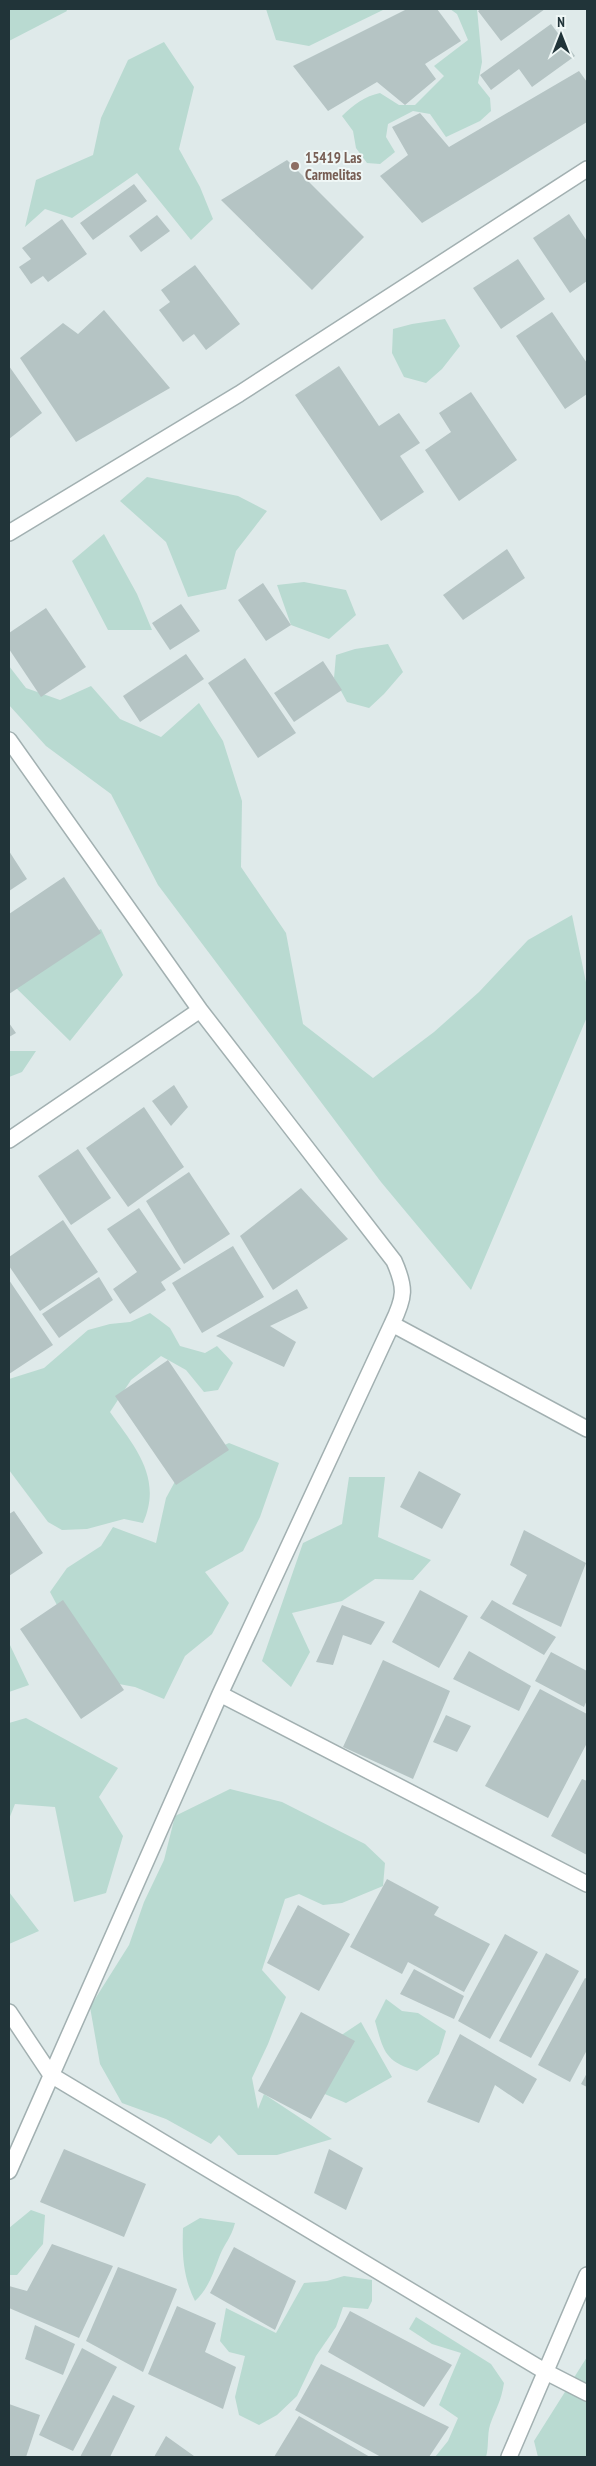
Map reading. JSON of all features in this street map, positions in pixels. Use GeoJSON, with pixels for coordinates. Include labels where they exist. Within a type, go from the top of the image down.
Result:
{"type":"FeatureCollection","features":[{"type":"Feature","properties":{"kind":"street"},"geometry":{"type":"LineString","coordinates":[[9,533],[239,394],[587,169]]}},
{"type":"Feature","properties":{"kind":"street"},"geometry":{"type":"LineString","coordinates":[[9,740],[200,1010],[394,1261],[404,1287],[401,1304],[220,1694],[9,2171]]}},
{"type":"Feature","properties":{"kind":"street"},"geometry":{"type":"LineString","coordinates":[[9,1140],[200,1010]]}},
{"type":"Feature","properties":{"kind":"street"},"geometry":{"type":"LineString","coordinates":[[392,1324],[587,1429]]}},
{"type":"Feature","properties":{"kind":"street"},"geometry":{"type":"LineString","coordinates":[[220,1694],[587,1884]]}},
{"type":"Feature","properties":{"kind":"street"},"geometry":{"type":"LineString","coordinates":[[9,2012],[52,2075],[546,2372],[587,2393]]}},
{"type":"Feature","properties":{"kind":"street"},"geometry":{"type":"LineString","coordinates":[[509,2457],[587,2275]]}},
{"type":"Feature","properties":{"kind":"green space"},"geometry":{"type":"Polygon","coordinates":[[[9,9],[66,9],[67,11],[9,41],[9,9]]]}},
{"type":"Feature","properties":{"kind":"green space"},"geometry":{"type":"Polygon","coordinates":[[[266,9],[385,9],[309,46],[276,40],[266,9]]]}},
{"type":"Feature","properties":{"kind":"green space"},"geometry":{"type":"Polygon","coordinates":[[[450,9],[477,9],[482,62],[478,83],[490,98],[491,111],[480,121],[446,137],[430,114],[413,111],[388,124],[386,137],[395,152],[380,164],[367,163],[356,148],[353,131],[342,116],[350,108],[369,96],[380,93],[399,105],[415,105],[444,76],[434,66],[468,40],[457,14],[450,9]]]}},
{"type":"Feature","properties":{"kind":"green space"},"geometry":{"type":"Polygon","coordinates":[[[164,42],[194,87],[179,149],[200,187],[213,219],[191,240],[137,173],[72,218],[45,209],[25,227],[36,180],[93,155],[101,118],[128,60],[164,42]]]}},
{"type":"Feature","properties":{"kind":"green space"},"geometry":{"type":"Polygon","coordinates":[[[445,319],[460,346],[442,369],[426,383],[404,377],[392,353],[393,329],[445,319]]]}},
{"type":"Feature","properties":{"kind":"green space"},"geometry":{"type":"Polygon","coordinates":[[[147,477],[238,496],[267,511],[236,551],[226,589],[188,597],[166,542],[120,501],[147,477]]]}},
{"type":"Feature","properties":{"kind":"green space"},"geometry":{"type":"Polygon","coordinates":[[[104,534],[137,594],[152,630],[108,630],[72,561],[104,534]]]}},
{"type":"Feature","properties":{"kind":"green space"},"geometry":{"type":"Polygon","coordinates":[[[304,582],[346,590],[356,615],[329,639],[291,625],[277,585],[304,582]]]}},
{"type":"Feature","properties":{"kind":"green space"},"geometry":{"type":"Polygon","coordinates":[[[388,644],[403,672],[369,708],[347,702],[334,678],[336,655],[355,649],[388,644]]]}},
{"type":"Feature","properties":{"kind":"green space"},"geometry":{"type":"Polygon","coordinates":[[[9,666],[26,688],[60,700],[91,686],[120,719],[161,737],[199,703],[223,741],[242,801],[241,867],[286,933],[303,1024],[373,1078],[434,1032],[479,992],[528,940],[572,915],[587,987],[587,1017],[471,1290],[381,1182],[158,885],[111,794],[46,746],[9,705],[9,666]]]}},
{"type":"Feature","properties":{"kind":"green space"},"geometry":{"type":"Polygon","coordinates":[[[101,929],[123,975],[70,1041],[9,981],[101,929]]]}},
{"type":"Feature","properties":{"kind":"green space"},"geometry":{"type":"Polygon","coordinates":[[[9,1051],[36,1051],[22,1072],[9,1077],[9,1051]]]}},
{"type":"Feature","properties":{"kind":"green space"},"geometry":{"type":"Polygon","coordinates":[[[150,1313],[170,1328],[180,1346],[205,1353],[217,1346],[233,1363],[218,1390],[204,1392],[186,1370],[161,1356],[131,1380],[110,1412],[137,1451],[148,1477],[150,1492],[143,1523],[124,1519],[87,1529],[62,1530],[48,1522],[9,1470],[9,1379],[44,1368],[88,1330],[110,1324],[130,1322],[150,1313]]]}},
{"type":"Feature","properties":{"kind":"green space"},"geometry":{"type":"Polygon","coordinates":[[[229,1443],[279,1463],[260,1517],[243,1551],[205,1572],[229,1603],[212,1634],[185,1656],[164,1699],[135,1687],[108,1682],[65,1620],[50,1592],[67,1568],[101,1546],[113,1527],[156,1543],[166,1498],[185,1463],[229,1443]]]}},
{"type":"Feature","properties":{"kind":"green space"},"geometry":{"type":"Polygon","coordinates":[[[349,1477],[385,1477],[378,1537],[431,1560],[413,1580],[375,1579],[342,1601],[292,1613],[310,1652],[291,1687],[262,1661],[303,1543],[342,1524],[349,1477]]]}},
{"type":"Feature","properties":{"kind":"green space"},"geometry":{"type":"Polygon","coordinates":[[[9,1643],[29,1685],[9,1692],[9,1643]]]}},
{"type":"Feature","properties":{"kind":"green space"},"geometry":{"type":"Polygon","coordinates":[[[26,1718],[118,1768],[99,1797],[123,1836],[106,1893],[74,1902],[55,1807],[15,1804],[9,1819],[9,1723],[26,1718]]]}},
{"type":"Feature","properties":{"kind":"green space"},"geometry":{"type":"Polygon","coordinates":[[[230,1789],[282,1802],[365,1844],[385,1863],[383,1886],[342,1903],[323,1905],[299,1894],[285,1899],[262,1970],[286,1997],[268,2044],[252,2078],[258,2109],[264,2094],[332,2139],[277,2155],[238,2155],[219,2135],[211,2144],[166,2119],[122,2103],[100,2064],[90,2007],[129,1945],[144,1902],[164,1860],[175,1816],[230,1789]]]}},
{"type":"Feature","properties":{"kind":"green space"},"geometry":{"type":"Polygon","coordinates":[[[9,1892],[39,1931],[9,1944],[9,1892]]]}},
{"type":"Feature","properties":{"kind":"green space"},"geometry":{"type":"Polygon","coordinates":[[[386,1999],[402,2011],[418,2013],[446,2031],[439,2054],[417,2071],[392,2059],[384,2048],[375,2021],[386,1999]]]}},
{"type":"Feature","properties":{"kind":"green space"},"geometry":{"type":"Polygon","coordinates":[[[361,2022],[392,2077],[346,2103],[301,2084],[325,2046],[361,2022]]]}},
{"type":"Feature","properties":{"kind":"green space"},"geometry":{"type":"Polygon","coordinates":[[[31,2210],[45,2215],[43,2244],[17,2275],[9,2275],[9,2228],[31,2210]]]}},
{"type":"Feature","properties":{"kind":"green space"},"geometry":{"type":"Polygon","coordinates":[[[200,2218],[235,2223],[210,2280],[204,2291],[195,2301],[184,2266],[183,2228],[200,2218]]]}},
{"type":"Feature","properties":{"kind":"green space"},"geometry":{"type":"Polygon","coordinates":[[[344,2276],[372,2280],[372,2301],[368,2309],[343,2307],[336,2327],[316,2356],[297,2396],[277,2415],[259,2425],[239,2415],[235,2397],[245,2356],[229,2352],[220,2341],[226,2308],[276,2333],[304,2283],[327,2281],[344,2276]]]}},
{"type":"Feature","properties":{"kind":"green space"},"geometry":{"type":"Polygon","coordinates":[[[416,2317],[491,2364],[504,2383],[500,2400],[490,2425],[486,2457],[435,2457],[448,2441],[458,2418],[439,2405],[461,2353],[432,2344],[409,2329],[416,2317]]]}},
{"type":"Feature","properties":{"kind":"green space"},"geometry":{"type":"Polygon","coordinates":[[[587,2357],[587,2457],[538,2457],[534,2441],[587,2357]]]}},
{"type":"Feature","properties":{"kind":"building"},"geometry":{"type":"Polygon","coordinates":[[[407,9],[437,9],[461,41],[425,64],[436,79],[405,105],[377,82],[328,111],[293,66],[407,9]]]}},
{"type":"Feature","properties":{"kind":"building"},"geometry":{"type":"Polygon","coordinates":[[[481,9],[545,9],[501,41],[478,11],[481,9]]]}},
{"type":"Feature","properties":{"kind":"building"},"geometry":{"type":"Polygon","coordinates":[[[551,24],[575,56],[532,87],[519,69],[491,90],[480,75],[551,24]]]}},
{"type":"Feature","properties":{"kind":"building"},"geometry":{"type":"Polygon","coordinates":[[[579,71],[587,82],[587,122],[422,223],[380,176],[408,155],[392,127],[420,113],[449,147],[579,71]]]}},
{"type":"Feature","properties":{"kind":"building"},"geometry":{"type":"Polygon","coordinates":[[[287,160],[364,237],[312,290],[221,200],[287,160]]]}},
{"type":"Feature","properties":{"kind":"building"},"geometry":{"type":"Polygon","coordinates":[[[134,184],[147,201],[93,240],[80,223],[134,184]]]}},
{"type":"Feature","properties":{"kind":"building"},"geometry":{"type":"Polygon","coordinates":[[[569,214],[587,241],[587,281],[570,293],[533,238],[569,214]]]}},
{"type":"Feature","properties":{"kind":"building"},"geometry":{"type":"Polygon","coordinates":[[[157,215],[170,231],[141,252],[129,236],[157,215]]]}},
{"type":"Feature","properties":{"kind":"building"},"geometry":{"type":"Polygon","coordinates":[[[62,219],[87,254],[48,282],[43,276],[31,284],[19,267],[31,259],[22,248],[62,219]]]}},
{"type":"Feature","properties":{"kind":"building"},"geometry":{"type":"Polygon","coordinates":[[[518,259],[545,299],[501,329],[473,288],[518,259]]]}},
{"type":"Feature","properties":{"kind":"building"},"geometry":{"type":"Polygon","coordinates":[[[195,265],[240,324],[206,350],[194,334],[183,342],[159,310],[170,302],[161,290],[195,265]]]}},
{"type":"Feature","properties":{"kind":"building"},"geometry":{"type":"Polygon","coordinates":[[[104,310],[170,388],[76,442],[20,358],[63,323],[78,334],[104,310]]]}},
{"type":"Feature","properties":{"kind":"building"},"geometry":{"type":"Polygon","coordinates":[[[552,312],[587,363],[587,394],[565,409],[516,336],[552,312]]]}},
{"type":"Feature","properties":{"kind":"building"},"geometry":{"type":"Polygon","coordinates":[[[9,366],[42,413],[9,439],[9,366]]]}},
{"type":"Feature","properties":{"kind":"building"},"geometry":{"type":"Polygon","coordinates":[[[339,366],[379,426],[399,413],[420,443],[400,456],[424,492],[381,521],[295,395],[339,366]]]}},
{"type":"Feature","properties":{"kind":"building"},"geometry":{"type":"Polygon","coordinates":[[[471,392],[517,460],[459,501],[425,450],[451,432],[439,413],[471,392]]]}},
{"type":"Feature","properties":{"kind":"building"},"geometry":{"type":"Polygon","coordinates":[[[507,549],[525,578],[463,620],[443,595],[507,549]]]}},
{"type":"Feature","properties":{"kind":"building"},"geometry":{"type":"Polygon","coordinates":[[[263,583],[291,625],[266,641],[238,600],[263,583]]]}},
{"type":"Feature","properties":{"kind":"building"},"geometry":{"type":"Polygon","coordinates":[[[181,604],[200,631],[170,650],[152,623],[181,604]]]}},
{"type":"Feature","properties":{"kind":"building"},"geometry":{"type":"Polygon","coordinates":[[[46,608],[86,667],[41,697],[9,649],[9,633],[46,608]]]}},
{"type":"Feature","properties":{"kind":"building"},"geometry":{"type":"Polygon","coordinates":[[[186,654],[204,679],[140,722],[123,696],[186,654]]]}},
{"type":"Feature","properties":{"kind":"building"},"geometry":{"type":"Polygon","coordinates":[[[245,658],[296,733],[258,758],[208,683],[245,658]]]}},
{"type":"Feature","properties":{"kind":"building"},"geometry":{"type":"Polygon","coordinates":[[[323,661],[342,690],[294,722],[274,693],[323,661]]]}},
{"type":"Feature","properties":{"kind":"building"},"geometry":{"type":"Polygon","coordinates":[[[9,851],[27,879],[9,891],[9,851]]]}},
{"type":"Feature","properties":{"kind":"building"},"geometry":{"type":"Polygon","coordinates":[[[64,877],[101,933],[9,994],[9,914],[64,877]]]}},
{"type":"Feature","properties":{"kind":"building"},"geometry":{"type":"Polygon","coordinates":[[[9,1023],[16,1033],[9,1037],[9,1023]]]}},
{"type":"Feature","properties":{"kind":"building"},"geometry":{"type":"Polygon","coordinates":[[[174,1085],[188,1107],[171,1126],[152,1101],[174,1085]]]}},
{"type":"Feature","properties":{"kind":"building"},"geometry":{"type":"Polygon","coordinates":[[[144,1107],[184,1167],[128,1207],[86,1148],[144,1107]]]}},
{"type":"Feature","properties":{"kind":"building"},"geometry":{"type":"Polygon","coordinates":[[[78,1149],[111,1198],[71,1225],[38,1176],[78,1149]]]}},
{"type":"Feature","properties":{"kind":"building"},"geometry":{"type":"Polygon","coordinates":[[[189,1172],[230,1234],[184,1264],[146,1201],[189,1172]]]}},
{"type":"Feature","properties":{"kind":"building"},"geometry":{"type":"Polygon","coordinates":[[[301,1188],[348,1239],[273,1290],[240,1236],[301,1188]]]}},
{"type":"Feature","properties":{"kind":"building"},"geometry":{"type":"Polygon","coordinates":[[[139,1208],[181,1269],[161,1282],[166,1290],[130,1314],[113,1289],[137,1272],[107,1229],[139,1208]]]}},
{"type":"Feature","properties":{"kind":"building"},"geometry":{"type":"Polygon","coordinates":[[[63,1220],[98,1272],[40,1311],[9,1266],[9,1257],[63,1220]]]}},
{"type":"Feature","properties":{"kind":"building"},"geometry":{"type":"Polygon","coordinates":[[[233,1246],[264,1297],[202,1333],[172,1283],[233,1246]]]}},
{"type":"Feature","properties":{"kind":"building"},"geometry":{"type":"Polygon","coordinates":[[[99,1277],[113,1300],[59,1338],[42,1314],[99,1277]]]}},
{"type":"Feature","properties":{"kind":"building"},"geometry":{"type":"Polygon","coordinates":[[[9,1280],[53,1345],[9,1374],[9,1280]]]}},
{"type":"Feature","properties":{"kind":"building"},"geometry":{"type":"Polygon","coordinates":[[[297,1289],[308,1308],[270,1326],[296,1342],[284,1367],[216,1336],[297,1289]]]}},
{"type":"Feature","properties":{"kind":"building"},"geometry":{"type":"Polygon","coordinates":[[[168,1360],[229,1450],[176,1485],[115,1396],[168,1360]]]}},
{"type":"Feature","properties":{"kind":"building"},"geometry":{"type":"Polygon","coordinates":[[[419,1471],[461,1494],[442,1529],[400,1507],[419,1471]]]}},
{"type":"Feature","properties":{"kind":"building"},"geometry":{"type":"Polygon","coordinates":[[[14,1511],[43,1553],[9,1576],[9,1514],[14,1511]]]}},
{"type":"Feature","properties":{"kind":"building"},"geometry":{"type":"Polygon","coordinates":[[[524,1530],[586,1563],[561,1627],[512,1604],[527,1575],[510,1565],[524,1530]]]}},
{"type":"Feature","properties":{"kind":"building"},"geometry":{"type":"Polygon","coordinates":[[[420,1590],[468,1616],[439,1668],[392,1642],[420,1590]]]}},
{"type":"Feature","properties":{"kind":"building"},"geometry":{"type":"Polygon","coordinates":[[[63,1600],[124,1690],[81,1719],[20,1629],[63,1600]]]}},
{"type":"Feature","properties":{"kind":"building"},"geometry":{"type":"Polygon","coordinates":[[[492,1600],[556,1637],[544,1655],[480,1618],[492,1600]]]}},
{"type":"Feature","properties":{"kind":"building"},"geometry":{"type":"Polygon","coordinates":[[[342,1605],[385,1622],[371,1645],[343,1635],[333,1665],[316,1662],[342,1605]]]}},
{"type":"Feature","properties":{"kind":"building"},"geometry":{"type":"Polygon","coordinates":[[[469,1651],[531,1686],[519,1711],[453,1679],[469,1651]]]}},
{"type":"Feature","properties":{"kind":"building"},"geometry":{"type":"Polygon","coordinates":[[[551,1652],[587,1671],[587,1700],[584,1707],[535,1681],[551,1652]]]}},
{"type":"Feature","properties":{"kind":"building"},"geometry":{"type":"Polygon","coordinates":[[[383,1660],[450,1691],[413,1779],[343,1747],[383,1660]]]}},
{"type":"Feature","properties":{"kind":"building"},"geometry":{"type":"Polygon","coordinates":[[[540,1689],[587,1714],[587,1743],[548,1818],[485,1786],[540,1689]]]}},
{"type":"Feature","properties":{"kind":"building"},"geometry":{"type":"Polygon","coordinates":[[[446,1715],[471,1726],[457,1752],[433,1742],[446,1715]]]}},
{"type":"Feature","properties":{"kind":"building"},"geometry":{"type":"Polygon","coordinates":[[[582,1779],[587,1781],[587,1855],[551,1836],[582,1779]]]}},
{"type":"Feature","properties":{"kind":"building"},"geometry":{"type":"Polygon","coordinates":[[[387,1879],[439,1907],[434,1915],[490,1944],[464,1992],[408,1962],[402,1974],[350,1947],[387,1879]]]}},
{"type":"Feature","properties":{"kind":"building"},"geometry":{"type":"Polygon","coordinates":[[[298,1905],[350,1934],[319,1991],[267,1963],[298,1905]]]}},
{"type":"Feature","properties":{"kind":"building"},"geometry":{"type":"Polygon","coordinates":[[[505,1934],[538,1952],[490,2039],[458,2021],[505,1934]]]}},
{"type":"Feature","properties":{"kind":"building"},"geometry":{"type":"Polygon","coordinates":[[[546,1953],[579,1971],[531,2058],[499,2041],[546,1953]]]}},
{"type":"Feature","properties":{"kind":"building"},"geometry":{"type":"Polygon","coordinates":[[[414,1969],[464,1996],[454,2019],[400,1994],[414,1969]]]}},
{"type":"Feature","properties":{"kind":"building"},"geometry":{"type":"Polygon","coordinates":[[[585,1978],[587,1979],[587,2050],[570,2082],[538,2065],[585,1978]]]}},
{"type":"Feature","properties":{"kind":"building"},"geometry":{"type":"Polygon","coordinates":[[[301,2012],[355,2041],[311,2119],[258,2091],[301,2012]]]}},
{"type":"Feature","properties":{"kind":"building"},"geometry":{"type":"Polygon","coordinates":[[[460,2034],[537,2079],[523,2104],[495,2085],[479,2123],[427,2102],[460,2034]]]}},
{"type":"Feature","properties":{"kind":"building"},"geometry":{"type":"Polygon","coordinates":[[[587,2073],[587,2087],[581,2084],[587,2073]]]}},
{"type":"Feature","properties":{"kind":"building"},"geometry":{"type":"Polygon","coordinates":[[[64,2149],[146,2184],[124,2237],[40,2202],[64,2149]]]}},
{"type":"Feature","properties":{"kind":"building"},"geometry":{"type":"Polygon","coordinates":[[[329,2149],[363,2168],[346,2210],[314,2193],[329,2149]]]}},
{"type":"Feature","properties":{"kind":"building"},"geometry":{"type":"Polygon","coordinates":[[[52,2244],[113,2266],[79,2338],[9,2308],[9,2286],[27,2291],[52,2244]]]}},
{"type":"Feature","properties":{"kind":"building"},"geometry":{"type":"Polygon","coordinates":[[[234,2247],[296,2281],[275,2330],[210,2293],[234,2247]]]}},
{"type":"Feature","properties":{"kind":"building"},"geometry":{"type":"Polygon","coordinates":[[[118,2267],[177,2289],[143,2372],[86,2341],[118,2267]]]}},
{"type":"Feature","properties":{"kind":"building"},"geometry":{"type":"Polygon","coordinates":[[[177,2306],[216,2323],[205,2352],[236,2367],[223,2409],[148,2374],[177,2306]]]}},
{"type":"Feature","properties":{"kind":"building"},"geometry":{"type":"Polygon","coordinates":[[[350,2311],[452,2365],[424,2407],[328,2352],[350,2311]]]}},
{"type":"Feature","properties":{"kind":"building"},"geometry":{"type":"Polygon","coordinates":[[[35,2325],[75,2344],[63,2375],[25,2359],[35,2325]]]}},
{"type":"Feature","properties":{"kind":"building"},"geometry":{"type":"Polygon","coordinates":[[[82,2348],[117,2367],[73,2451],[39,2435],[82,2348]]]}},
{"type":"Feature","properties":{"kind":"building"},"geometry":{"type":"Polygon","coordinates":[[[321,2364],[449,2427],[429,2457],[381,2457],[295,2410],[321,2364]]]}},
{"type":"Feature","properties":{"kind":"building"},"geometry":{"type":"Polygon","coordinates":[[[113,2395],[135,2406],[110,2457],[80,2457],[113,2395]]]}},
{"type":"Feature","properties":{"kind":"building"},"geometry":{"type":"Polygon","coordinates":[[[9,2404],[40,2415],[26,2457],[9,2457],[9,2404]]]}},
{"type":"Feature","properties":{"kind":"building"},"geometry":{"type":"Polygon","coordinates":[[[299,2416],[370,2457],[274,2457],[299,2416]]]}},
{"type":"Feature","properties":{"kind":"building"},"geometry":{"type":"Polygon","coordinates":[[[166,2436],[194,2456],[154,2457],[166,2436]]]}},
{"type":"Feature","properties":{"kind":"place","name":"15419 Las Carmelitas"},"geometry":{"type":"Point","coordinates":[295,166]}}]}
